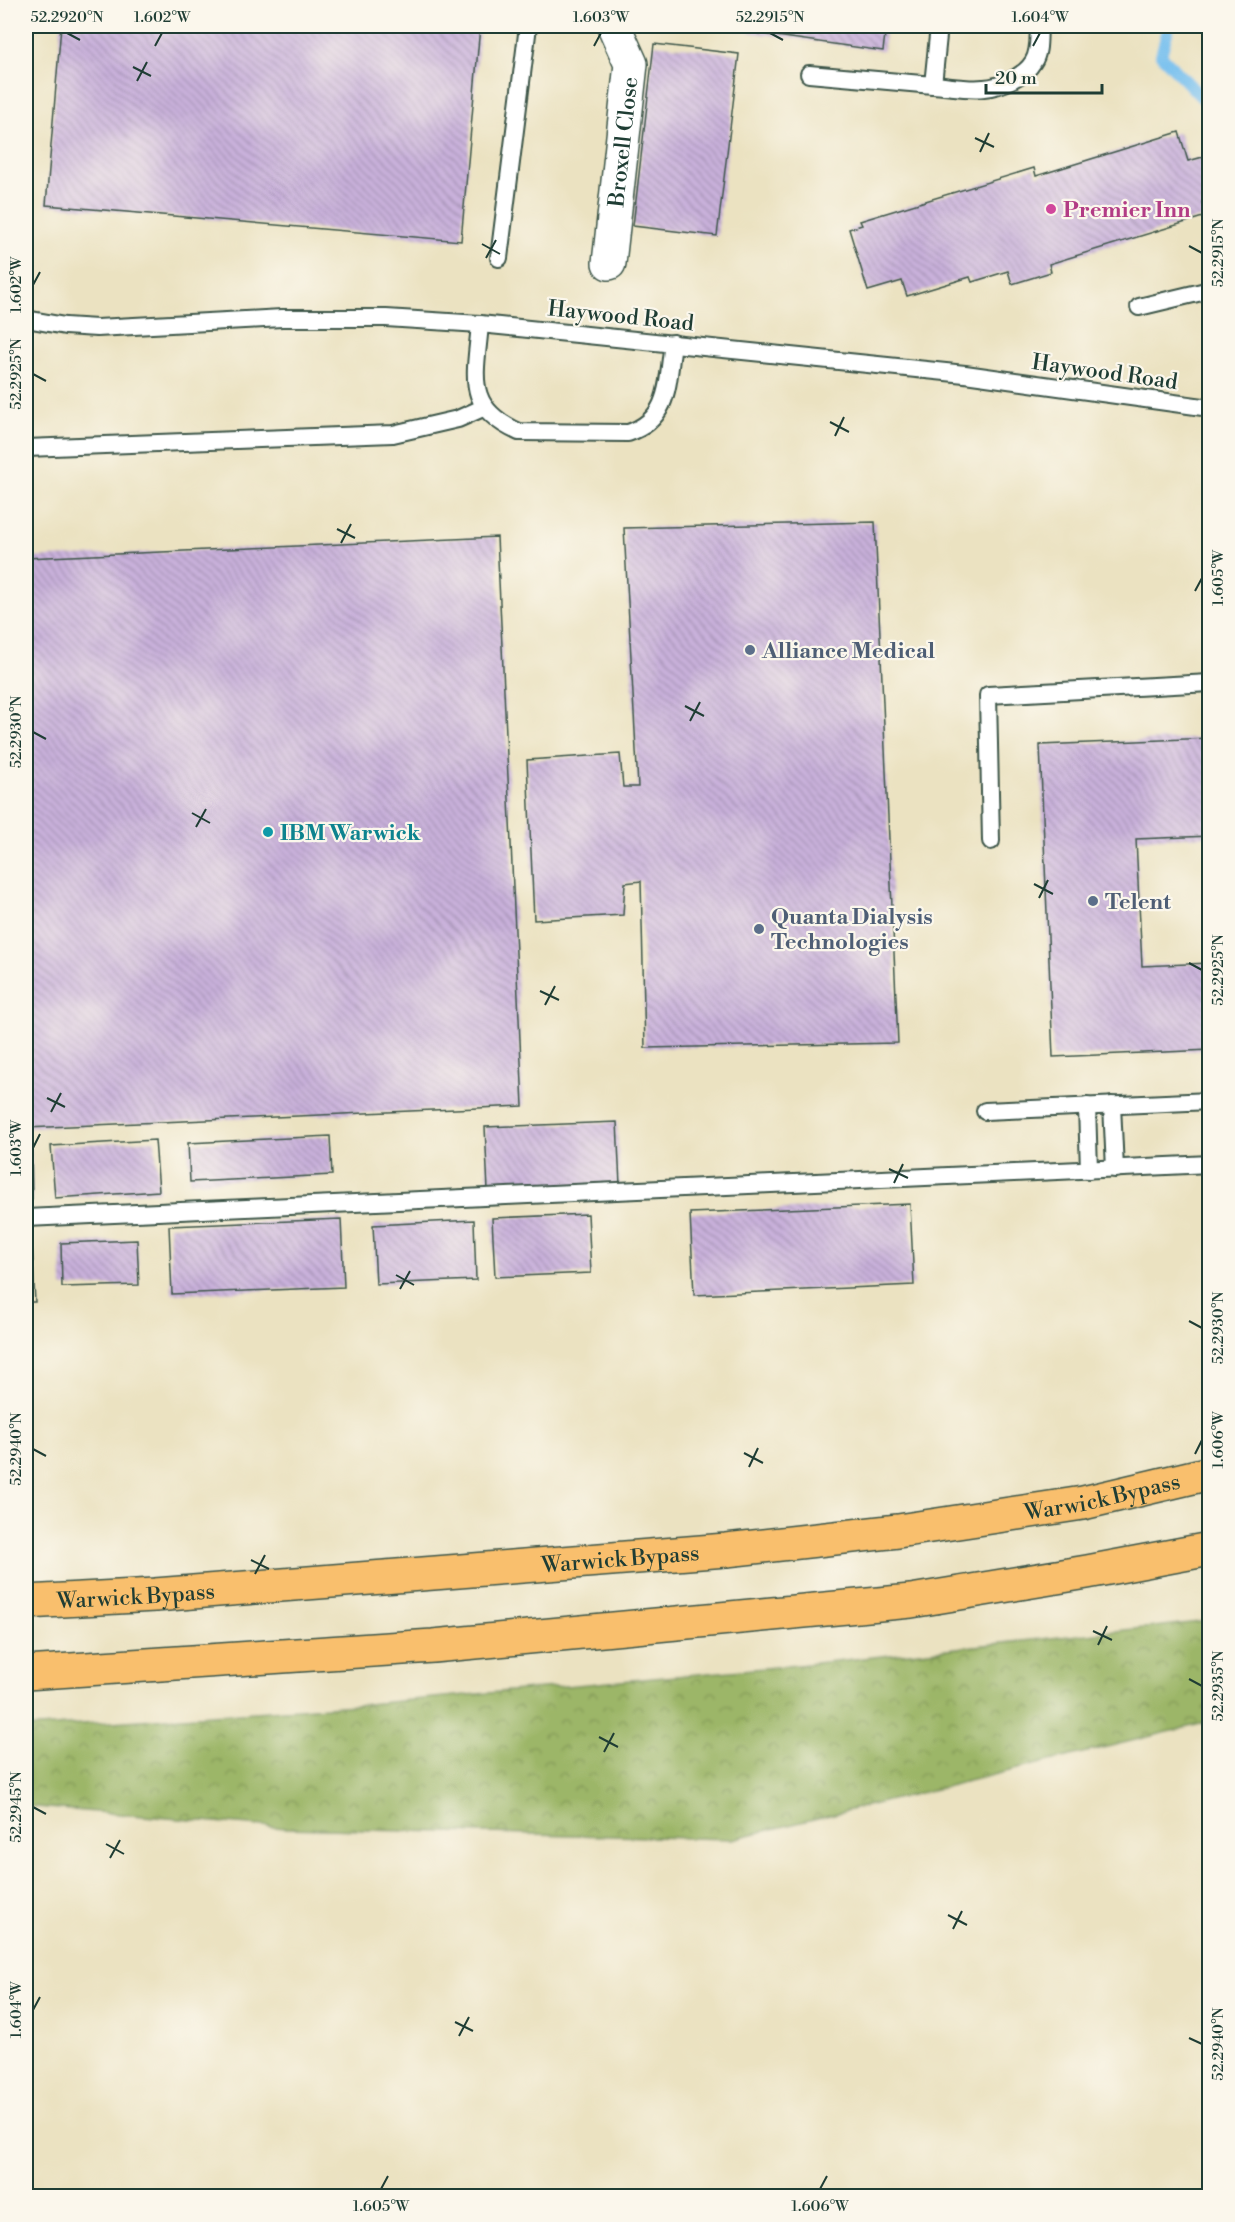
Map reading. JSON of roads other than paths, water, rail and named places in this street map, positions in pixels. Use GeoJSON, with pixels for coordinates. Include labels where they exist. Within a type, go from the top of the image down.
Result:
{"type":"FeatureCollection","features":[{"type":"Feature","properties":{"kind":"highway","name":"Warwick Bypass"},"geometry":{"type":"LineString","coordinates":[[26,1602],[726,1550],[898,1531],[1083,1503],[1209,1473]]}},
{"type":"Feature","properties":{"kind":"highway"},"geometry":{"type":"LineString","coordinates":[[26,1673],[434,1646],[911,1601],[1209,1549]]}},
{"type":"Feature","properties":{"kind":"street","name":"Broxell Close"},"geometry":{"type":"LineString","coordinates":[[609,263],[631,64],[614,26]]}},
{"type":"Feature","properties":{"kind":"lane"},"geometry":{"type":"LineString","coordinates":[[499,258],[528,26]]}},
{"type":"Feature","properties":{"kind":"lane"},"geometry":{"type":"LineString","coordinates":[[933,85],[939,26]]}},
{"type":"Feature","properties":{"kind":"lane"},"geometry":{"type":"LineString","coordinates":[[809,74],[985,88],[1009,81],[1027,70],[1034,62],[1038,48],[1039,26]]}},
{"type":"Feature","properties":{"kind":"lane"},"geometry":{"type":"LineString","coordinates":[[1140,307],[1209,290]]}},
{"type":"Feature","properties":{"kind":"lane","name":"Haywood Road"},"geometry":{"type":"LineString","coordinates":[[26,319],[65,326],[97,328],[282,318],[386,318],[480,324],[965,374],[1209,408]]}},
{"type":"Feature","properties":{"kind":"lane"},"geometry":{"type":"LineString","coordinates":[[480,324],[475,384],[480,400],[503,425],[519,432],[628,433],[641,429],[649,424],[665,398],[673,343]]}},
{"type":"Feature","properties":{"kind":"lane"},"geometry":{"type":"LineString","coordinates":[[26,448],[393,434],[458,419],[485,407]]}},
{"type":"Feature","properties":{"kind":"lane"},"geometry":{"type":"LineString","coordinates":[[991,841],[988,695],[1209,683]]}},
{"type":"Feature","properties":{"kind":"lane"},"geometry":{"type":"LineString","coordinates":[[985,1111],[1209,1101]]}},
{"type":"Feature","properties":{"kind":"lane"},"geometry":{"type":"LineString","coordinates":[[1112,1105],[1114,1169]]}},
{"type":"Feature","properties":{"kind":"lane"},"geometry":{"type":"LineString","coordinates":[[1087,1106],[1089,1170]]}},
{"type":"Feature","properties":{"kind":"lane"},"geometry":{"type":"LineString","coordinates":[[26,1218],[1209,1164]]}},
{"type":"Feature","properties":{"kind":"waterway"},"geometry":{"type":"LineString","coordinates":[[1169,26],[1161,55],[1210,106]]}},
{"type":"Feature","properties":{"kind":"place","name":"Premier Inn"},"geometry":{"type":"Point","coordinates":[1051,209]}},
{"type":"Feature","properties":{"kind":"place","name":"Alliance Medical"},"geometry":{"type":"Point","coordinates":[750,650]}},
{"type":"Feature","properties":{"kind":"place","name":"IBM Warwick"},"geometry":{"type":"Point","coordinates":[268,832]}},
{"type":"Feature","properties":{"kind":"place","name":"Telent"},"geometry":{"type":"Point","coordinates":[1093,901]}},
{"type":"Feature","properties":{"kind":"place","name":"Quanta Dialysis Technologies"},"geometry":{"type":"Point","coordinates":[759,929]}}]}
